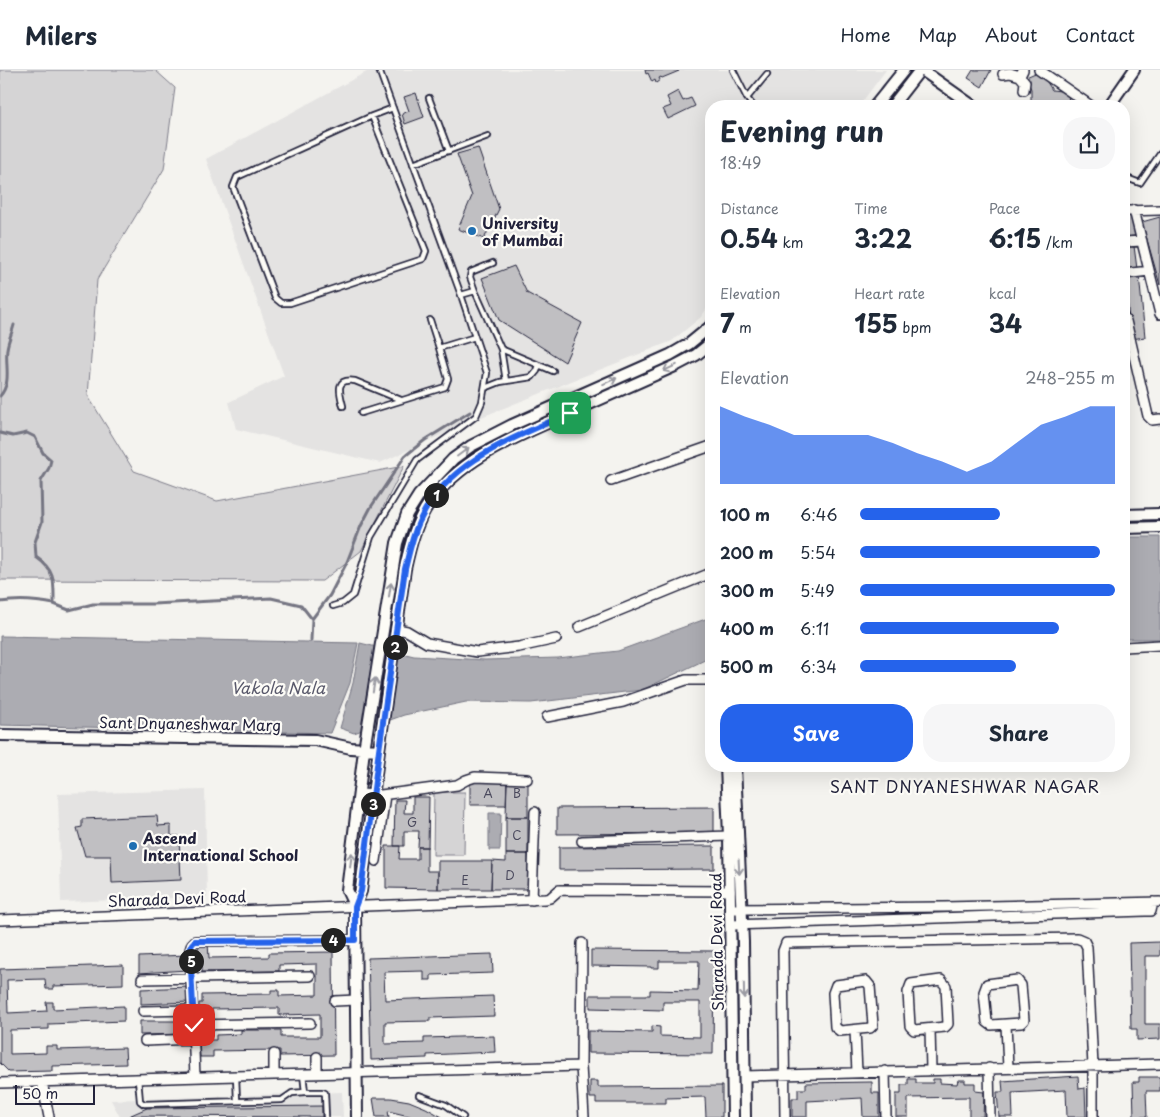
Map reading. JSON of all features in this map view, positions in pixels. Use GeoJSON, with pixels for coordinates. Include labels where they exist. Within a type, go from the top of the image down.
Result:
{"type":"FeatureCollection","features":[{"type":"Feature","properties":{"kind":"street"},"geometry":{"type":"LineString","coordinates":[[880,100],[904,70]]}},
{"type":"Feature","properties":{"kind":"street"},"geometry":{"type":"LineString","coordinates":[[897,100],[921,70],[964,100]]}},
{"type":"Feature","properties":{"kind":"street"},"geometry":{"type":"LineString","coordinates":[[1039,70],[1082,100]]}},
{"type":"Feature","properties":{"kind":"street"},"geometry":{"type":"LineString","coordinates":[[1113,100],[1134,70]]}},
{"type":"Feature","properties":{"kind":"street"},"geometry":{"type":"LineString","coordinates":[[1003,74],[1021,73],[1025,82],[1024,90]]}},
{"type":"Feature","properties":{"kind":"street"},"geometry":{"type":"LineString","coordinates":[[1130,210],[1160,210]]}},
{"type":"Feature","properties":{"kind":"street"},"geometry":{"type":"LineString","coordinates":[[1134,210],[1160,314]]}},
{"type":"Feature","properties":{"kind":"street"},"geometry":{"type":"LineString","coordinates":[[1130,242],[1142,241]]}},
{"type":"Feature","properties":{"kind":"street"},"geometry":{"type":"LineString","coordinates":[[1130,273],[1149,271]]}},
{"type":"Feature","properties":{"kind":"street"},"geometry":{"type":"LineString","coordinates":[[355,907],[347,890],[366,733],[397,543],[407,514],[419,495],[453,459],[471,446],[512,425],[670,355],[689,344],[705,331]]}},
{"type":"Feature","properties":{"kind":"street"},"geometry":{"type":"LineString","coordinates":[[1130,338],[1148,416],[1152,420],[1160,419]]}},
{"type":"Feature","properties":{"kind":"street"},"geometry":{"type":"LineString","coordinates":[[357,1117],[355,907],[361,891],[405,569],[411,542],[419,521],[429,503],[444,486],[472,461],[518,436],[675,366],[705,348]]}},
{"type":"Feature","properties":{"kind":"street"},"geometry":{"type":"LineString","coordinates":[[512,425],[518,436]]}},
{"type":"Feature","properties":{"kind":"street"},"geometry":{"type":"LineString","coordinates":[[611,481],[705,448]]}},
{"type":"Feature","properties":{"kind":"street"},"geometry":{"type":"LineString","coordinates":[[1130,515],[1160,514]]}},
{"type":"Feature","properties":{"kind":"street"},"geometry":{"type":"LineString","coordinates":[[1130,528],[1160,527]]}},
{"type":"Feature","properties":{"kind":"street"},"geometry":{"type":"LineString","coordinates":[[579,627],[705,575]]}},
{"type":"Feature","properties":{"kind":"street"},"geometry":{"type":"LineString","coordinates":[[397,630],[406,630],[427,643],[477,652],[519,647],[556,639]]}},
{"type":"Feature","properties":{"kind":"street"},"geometry":{"type":"LineString","coordinates":[[1130,647],[1160,645]]}},
{"type":"Feature","properties":{"kind":"street"},"geometry":{"type":"LineString","coordinates":[[547,717],[623,702],[686,680],[705,680]]}},
{"type":"Feature","properties":{"kind":"street","name":"Sant Dnyaneshwar Marg"},"geometry":{"type":"LineString","coordinates":[[0,735],[315,740],[351,748],[379,750]]}},
{"type":"Feature","properties":{"kind":"street","name":"Sharada Devi Road"},"geometry":{"type":"LineString","coordinates":[[727,772],[733,816],[730,836],[730,891],[742,924],[743,942],[745,1117]]}},
{"type":"Feature","properties":{"kind":"street"},"geometry":{"type":"LineString","coordinates":[[735,772],[733,816],[736,908],[1156,902]]}},
{"type":"Feature","properties":{"kind":"street"},"geometry":{"type":"LineString","coordinates":[[359,794],[386,795],[457,785],[475,777],[527,779]]}},
{"type":"Feature","properties":{"kind":"street"},"geometry":{"type":"LineString","coordinates":[[365,861],[380,861],[380,830],[386,795]]}},
{"type":"Feature","properties":{"kind":"street"},"geometry":{"type":"LineString","coordinates":[[532,900],[535,812]]}},
{"type":"Feature","properties":{"kind":"street"},"geometry":{"type":"LineString","coordinates":[[369,831],[380,830]]}},
{"type":"Feature","properties":{"kind":"street"},"geometry":{"type":"LineString","coordinates":[[582,841],[730,836]]}},
{"type":"Feature","properties":{"kind":"street","name":"Sharada Devi Road"},"geometry":{"type":"LineString","coordinates":[[0,920],[532,900],[550,898],[559,890],[730,891]]}},
{"type":"Feature","properties":{"kind":"street"},"geometry":{"type":"LineString","coordinates":[[731,924],[1151,911],[1156,902]]}},
{"type":"Feature","properties":{"kind":"street"},"geometry":{"type":"LineString","coordinates":[[1058,904],[1059,914]]}},
{"type":"Feature","properties":{"kind":"street","name":"Sharada Devi Road"},"geometry":{"type":"LineString","coordinates":[[733,1117],[731,924],[736,908]]}},
{"type":"Feature","properties":{"kind":"street"},"geometry":{"type":"LineString","coordinates":[[778,908],[779,923]]}},
{"type":"Feature","properties":{"kind":"street"},"geometry":{"type":"LineString","coordinates":[[785,1117],[783,947],[786,943],[1080,938],[1087,947],[1094,1117]]}},
{"type":"Feature","properties":{"kind":"street"},"geometry":{"type":"LineString","coordinates":[[195,1077],[190,950],[195,941],[355,940]]}},
{"type":"Feature","properties":{"kind":"street"},"geometry":{"type":"LineString","coordinates":[[582,943],[581,1066],[584,1117]]}},
{"type":"Feature","properties":{"kind":"street"},"geometry":{"type":"LineString","coordinates":[[142,979],[310,976]]}},
{"type":"Feature","properties":{"kind":"street"},"geometry":{"type":"LineString","coordinates":[[941,980],[946,986],[948,1024],[945,1027],[930,1029],[914,1030],[910,1026],[909,988],[911,984],[941,980]]}},
{"type":"Feature","properties":{"kind":"street"},"geometry":{"type":"LineString","coordinates":[[1017,980],[1021,985],[1024,1020],[1021,1023],[1006,1025],[991,1026],[986,1022],[984,992],[987,984],[1017,980]]}},
{"type":"Feature","properties":{"kind":"street"},"geometry":{"type":"LineString","coordinates":[[866,981],[870,986],[873,1025],[870,1028],[855,1030],[840,1031],[835,1027],[834,989],[836,985],[866,981]]}},
{"type":"Feature","properties":{"kind":"street"},"geometry":{"type":"LineString","coordinates":[[335,1001],[356,1000]]}},
{"type":"Feature","properties":{"kind":"street"},"geometry":{"type":"LineString","coordinates":[[143,1011],[193,1010]]}},
{"type":"Feature","properties":{"kind":"street"},"geometry":{"type":"LineString","coordinates":[[194,1025],[310,1023]]}},
{"type":"Feature","properties":{"kind":"street"},"geometry":{"type":"LineString","coordinates":[[1006,1025],[1008,1068]]}},
{"type":"Feature","properties":{"kind":"street"},"geometry":{"type":"LineString","coordinates":[[930,1029],[931,1070]]}},
{"type":"Feature","properties":{"kind":"street"},"geometry":{"type":"LineString","coordinates":[[855,1030],[857,1072]]}},
{"type":"Feature","properties":{"kind":"street"},"geometry":{"type":"LineString","coordinates":[[145,1041],[194,1039]]}},
{"type":"Feature","properties":{"kind":"street"},"geometry":{"type":"LineString","coordinates":[[274,1054],[274,1074]]}},
{"type":"Feature","properties":{"kind":"street"},"geometry":{"type":"LineString","coordinates":[[317,1057],[317,1073]]}},
{"type":"Feature","properties":{"kind":"street"},"geometry":{"type":"LineString","coordinates":[[732,1061],[745,1062]]}},
{"type":"Feature","properties":{"kind":"street"},"geometry":{"type":"LineString","coordinates":[[745,1076],[1160,1064]]}},
{"type":"Feature","properties":{"kind":"street"},"geometry":{"type":"LineString","coordinates":[[0,1083],[581,1066]]}},
{"type":"Feature","properties":{"kind":"street"},"geometry":{"type":"LineString","coordinates":[[989,1068],[990,1117]]}},
{"type":"Feature","properties":{"kind":"street"},"geometry":{"type":"LineString","coordinates":[[885,1071],[886,1117]]}},
{"type":"Feature","properties":{"kind":"street"},"geometry":{"type":"LineString","coordinates":[[42,1082],[49,1117]]}},
{"type":"Feature","properties":{"kind":"lane"},"geometry":{"type":"LineString","coordinates":[[333,606],[343,602],[353,594],[371,536],[417,460],[476,416],[482,402],[487,373],[379,70]]}},
{"type":"Feature","properties":{"kind":"lane"},"geometry":{"type":"LineString","coordinates":[[733,70],[746,98],[767,74]]}},
{"type":"Feature","properties":{"kind":"lane"},"geometry":{"type":"LineString","coordinates":[[429,98],[448,151]]}},
{"type":"Feature","properties":{"kind":"lane"},"geometry":{"type":"LineString","coordinates":[[372,116],[426,251],[423,259],[290,303],[281,303],[274,298],[233,187],[238,177],[372,116],[393,108]]}},
{"type":"Feature","properties":{"kind":"lane"},"geometry":{"type":"LineString","coordinates":[[413,164],[488,136]]}},
{"type":"Feature","properties":{"kind":"lane"},"geometry":{"type":"LineString","coordinates":[[1130,179],[1140,183],[1160,154]]}},
{"type":"Feature","properties":{"kind":"lane"},"geometry":{"type":"LineString","coordinates":[[493,263],[472,272],[470,277],[501,349],[506,381]]}},
{"type":"Feature","properties":{"kind":"lane"},"geometry":{"type":"LineString","coordinates":[[461,296],[475,291]]}},
{"type":"Feature","properties":{"kind":"lane"},"geometry":{"type":"LineString","coordinates":[[361,413],[444,386],[448,379],[430,320]]}},
{"type":"Feature","properties":{"kind":"lane"},"geometry":{"type":"LineString","coordinates":[[439,348],[475,337]]}},
{"type":"Feature","properties":{"kind":"lane"},"geometry":{"type":"LineString","coordinates":[[501,349],[553,371]]}},
{"type":"Feature","properties":{"kind":"lane"},"geometry":{"type":"LineString","coordinates":[[485,388],[506,381],[532,376],[537,371],[539,365]]}},
{"type":"Feature","properties":{"kind":"lane"},"geometry":{"type":"LineString","coordinates":[[343,406],[339,388],[342,382],[347,380],[355,380],[401,400]]}},
{"type":"Feature","properties":{"kind":"lane"},"geometry":{"type":"LineString","coordinates":[[303,1074],[305,1092]]}},
{"type":"Feature","properties":{"kind":"lane"},"geometry":{"type":"LineString","coordinates":[[236,1076],[237,1101]]}},
{"type":"Feature","properties":{"kind":"lane"},"geometry":{"type":"LineString","coordinates":[[138,1079],[140,1101],[144,1104],[282,1100],[292,1093],[322,1092],[325,1093],[326,1117]]}},
{"type":"Feature","properties":{"kind":"lane"},"geometry":{"type":"LineString","coordinates":[[419,1095],[446,1105],[463,1117]]}},
{"type":"Feature","properties":{"kind":"shaded area"},"geometry":{"type":"Polygon","coordinates":[[[0,70],[155,70],[175,88],[164,169],[97,280],[88,396],[134,471],[217,501],[404,466],[361,551],[322,581],[0,580],[0,70]]]}},
{"type":"Feature","properties":{"kind":"shaded area","name":"University of Mumbai"},"geometry":{"type":"Polygon","coordinates":[[[370,70],[886,70],[864,100],[705,100],[705,311],[701,317],[672,341],[474,420],[380,463],[236,429],[229,402],[284,376],[206,159],[370,70]]]}},
{"type":"Feature","properties":{"kind":"shaded area","name":"Ascend International School"},"geometry":{"type":"Polygon","coordinates":[[[205,790],[207,897],[61,902],[58,794],[205,790]]]}},
{"type":"Feature","properties":{"kind":"shaded area"},"geometry":{"type":"Polygon","coordinates":[[[434,792],[465,792],[464,855],[433,855],[434,792]]]}},
{"type":"Feature","properties":{"kind":"shaded area"},"geometry":{"type":"Polygon","coordinates":[[[342,1092],[343,1117],[120,1117],[111,1100],[342,1092]]]}},
{"type":"Feature","properties":{"kind":"water"},"geometry":{"type":"Polygon","coordinates":[[[1130,537],[1160,537],[1160,639],[1130,639],[1130,537]]]}},
{"type":"Feature","properties":{"kind":"water"},"geometry":{"type":"Polygon","coordinates":[[[705,619],[705,660],[642,690],[531,703],[466,702],[404,715],[354,733],[340,728],[353,683],[360,643],[414,656],[485,660],[558,658],[618,651],[705,619]]]}},
{"type":"Feature","properties":{"kind":"water","name":"Vakola Nala"},"geometry":{"type":"Polygon","coordinates":[[[0,636],[358,643],[350,683],[330,733],[0,725],[0,636]]]}},
{"type":"Feature","properties":{"kind":"water"},"geometry":{"type":"Polygon","coordinates":[[[489,813],[501,813],[500,850],[489,850],[489,813]]]}},
{"type":"Feature","properties":{"kind":"building"},"geometry":{"type":"Polygon","coordinates":[[[645,70],[679,71],[659,78],[660,80],[656,83],[655,80],[652,82],[645,70]]]}},
{"type":"Feature","properties":{"kind":"building"},"geometry":{"type":"Polygon","coordinates":[[[973,70],[991,70],[982,87],[968,78],[973,70]]]}},
{"type":"Feature","properties":{"kind":"building"},"geometry":{"type":"Polygon","coordinates":[[[1040,71],[1052,90],[1069,92],[1068,100],[1031,100],[1031,89],[1026,77],[1040,71]]]}},
{"type":"Feature","properties":{"kind":"building"},"geometry":{"type":"Polygon","coordinates":[[[678,91],[683,101],[691,98],[695,106],[668,119],[663,109],[671,106],[667,97],[678,91]]]}},
{"type":"Feature","properties":{"kind":"building"},"geometry":{"type":"Polygon","coordinates":[[[416,93],[424,117],[405,124],[402,114],[409,111],[404,97],[416,93]]]}},
{"type":"Feature","properties":{"kind":"building"},"geometry":{"type":"Polygon","coordinates":[[[478,148],[499,209],[484,239],[458,229],[472,196],[457,154],[478,148]]]}},
{"type":"Feature","properties":{"kind":"building"},"geometry":{"type":"Polygon","coordinates":[[[1130,215],[1133,215],[1136,236],[1130,236],[1130,215]]]}},
{"type":"Feature","properties":{"kind":"building"},"geometry":{"type":"Polygon","coordinates":[[[1160,217],[1160,285],[1142,222],[1160,217]]]}},
{"type":"Feature","properties":{"kind":"building"},"geometry":{"type":"Polygon","coordinates":[[[1134,246],[1137,269],[1130,270],[1130,247],[1134,246]]]}},
{"type":"Feature","properties":{"kind":"building"},"geometry":{"type":"Polygon","coordinates":[[[514,266],[527,293],[582,323],[565,362],[499,320],[482,278],[514,266]]]}},
{"type":"Feature","properties":{"kind":"building"},"geometry":{"type":"Polygon","coordinates":[[[1139,275],[1145,337],[1131,339],[1130,329],[1130,276],[1139,275]]]}},
{"type":"Feature","properties":{"kind":"building"},"geometry":{"type":"Polygon","coordinates":[[[470,781],[507,781],[506,805],[470,805],[470,781]]]}},
{"type":"Feature","properties":{"kind":"building"},"geometry":{"type":"Polygon","coordinates":[[[507,781],[528,782],[528,817],[506,817],[507,781]]]}},
{"type":"Feature","properties":{"kind":"building"},"geometry":{"type":"Polygon","coordinates":[[[413,797],[429,797],[428,847],[418,847],[419,831],[404,831],[404,846],[394,846],[395,800],[405,800],[404,813],[413,813],[413,797]]]}},
{"type":"Feature","properties":{"kind":"building"},"geometry":{"type":"Polygon","coordinates":[[[714,807],[714,833],[557,834],[557,808],[714,807]]]}},
{"type":"Feature","properties":{"kind":"building"},"geometry":{"type":"Polygon","coordinates":[[[157,816],[158,826],[171,825],[171,836],[179,836],[181,880],[112,883],[111,856],[85,856],[77,828],[82,827],[82,819],[157,816]]]}},
{"type":"Feature","properties":{"kind":"building"},"geometry":{"type":"Polygon","coordinates":[[[506,817],[528,817],[528,854],[506,854],[506,817]]]}},
{"type":"Feature","properties":{"kind":"building"},"geometry":{"type":"Polygon","coordinates":[[[386,846],[400,846],[399,859],[418,859],[418,847],[427,847],[427,871],[438,871],[438,889],[386,888],[386,846]]]}},
{"type":"Feature","properties":{"kind":"building"},"geometry":{"type":"Polygon","coordinates":[[[714,846],[714,869],[559,870],[559,847],[714,846]]]}},
{"type":"Feature","properties":{"kind":"building"},"geometry":{"type":"Polygon","coordinates":[[[506,854],[528,854],[528,889],[491,889],[492,861],[506,862],[506,854]]]}},
{"type":"Feature","properties":{"kind":"building"},"geometry":{"type":"Polygon","coordinates":[[[438,861],[492,861],[491,889],[438,889],[438,861]]]}},
{"type":"Feature","properties":{"kind":"building"},"geometry":{"type":"Polygon","coordinates":[[[1160,942],[1160,956],[1145,956],[1145,1024],[1160,1024],[1160,1039],[1137,1040],[1137,1029],[1131,1029],[1129,943],[1160,942]]]}},
{"type":"Feature","properties":{"kind":"building"},"geometry":{"type":"Polygon","coordinates":[[[198,944],[208,944],[209,958],[269,957],[269,953],[333,952],[334,1055],[280,1056],[280,1050],[213,1051],[213,1057],[200,1057],[199,1040],[216,1040],[216,1035],[241,1034],[241,1030],[281,1030],[281,1037],[320,1037],[320,1014],[279,1015],[279,1008],[212,1009],[212,1015],[199,1015],[199,1003],[202,1003],[202,995],[271,994],[271,990],[279,990],[279,996],[317,995],[317,964],[279,965],[279,971],[202,972],[202,964],[199,964],[198,944]]]}},
{"type":"Feature","properties":{"kind":"building"},"geometry":{"type":"Polygon","coordinates":[[[591,950],[714,951],[713,1054],[588,1053],[588,1031],[652,1032],[652,1026],[660,1027],[660,1036],[700,1037],[700,1002],[663,1002],[663,1010],[590,1008],[590,995],[650,995],[650,990],[698,991],[699,961],[659,961],[659,968],[591,966],[591,950]]]}},
{"type":"Feature","properties":{"kind":"building"},"geometry":{"type":"Polygon","coordinates":[[[492,954],[493,973],[431,975],[431,980],[424,980],[424,971],[384,972],[385,1000],[493,996],[494,1016],[430,1018],[430,1021],[385,1022],[385,1044],[424,1043],[424,1038],[494,1036],[495,1052],[427,1055],[427,1058],[371,1060],[368,958],[492,954]]]}},
{"type":"Feature","properties":{"kind":"building"},"geometry":{"type":"Polygon","coordinates":[[[187,955],[188,970],[139,973],[139,957],[187,955]]]}},
{"type":"Feature","properties":{"kind":"building"},"geometry":{"type":"Polygon","coordinates":[[[123,965],[123,984],[53,986],[53,989],[46,989],[45,979],[7,980],[8,1013],[47,1011],[46,1002],[53,1002],[53,1009],[124,1006],[124,1021],[49,1024],[49,1029],[10,1030],[10,1054],[46,1053],[46,1046],[57,1046],[57,1050],[125,1048],[126,1064],[52,1066],[52,1071],[9,1072],[0,1063],[0,969],[123,965]]]}},
{"type":"Feature","properties":{"kind":"building"},"geometry":{"type":"Polygon","coordinates":[[[189,987],[190,1002],[141,1004],[141,989],[189,987]]]}},
{"type":"Feature","properties":{"kind":"building"},"geometry":{"type":"Polygon","coordinates":[[[140,1021],[190,1021],[190,1034],[140,1035],[140,1021]]]}},
{"type":"Feature","properties":{"kind":"building"},"geometry":{"type":"Polygon","coordinates":[[[1078,1076],[1079,1089],[1085,1088],[1086,1117],[1067,1117],[1066,1090],[1012,1093],[1013,1117],[999,1117],[997,1092],[1003,1092],[1002,1081],[1078,1076]]]}},
{"type":"Feature","properties":{"kind":"building"},"geometry":{"type":"Polygon","coordinates":[[[1139,1077],[1160,1077],[1160,1091],[1146,1091],[1147,1117],[1134,1117],[1133,1082],[1139,1082],[1139,1077]]]}},
{"type":"Feature","properties":{"kind":"building"},"geometry":{"type":"Polygon","coordinates":[[[908,1079],[916,1079],[916,1083],[933,1083],[933,1079],[940,1079],[940,1083],[957,1084],[958,1080],[965,1080],[965,1083],[975,1083],[975,1091],[984,1092],[983,1117],[969,1117],[969,1097],[908,1098],[908,1117],[896,1117],[896,1094],[901,1094],[901,1085],[908,1085],[908,1079]]]}},
{"type":"Feature","properties":{"kind":"building"},"geometry":{"type":"Polygon","coordinates":[[[590,1081],[598,1081],[598,1087],[722,1086],[722,1117],[706,1117],[705,1097],[666,1098],[666,1103],[596,1103],[596,1098],[590,1098],[590,1081]]]}},
{"type":"Feature","properties":{"kind":"building"},"geometry":{"type":"Polygon","coordinates":[[[872,1082],[872,1093],[879,1093],[879,1117],[863,1117],[862,1098],[807,1101],[807,1117],[792,1117],[792,1098],[798,1098],[798,1089],[806,1089],[806,1083],[872,1082]]]}},
{"type":"Feature","properties":{"kind":"building"},"geometry":{"type":"Polygon","coordinates":[[[373,1098],[409,1101],[442,1117],[413,1117],[388,1111],[389,1117],[376,1117],[373,1098]]]}},
{"type":"Feature","properties":{"kind":"building"},"geometry":{"type":"Polygon","coordinates":[[[322,1106],[322,1117],[129,1116],[147,1108],[322,1106]]]}},
{"type":"Feature","properties":{"kind":"waterway"},"geometry":{"type":"LineString","coordinates":[[0,396],[6,385],[7,349],[14,325]]}},
{"type":"Feature","properties":{"kind":"waterway"},"geometry":{"type":"LineString","coordinates":[[312,619],[330,595],[371,507],[405,456],[425,440],[470,412]]}},
{"type":"Feature","properties":{"kind":"waterway"},"geometry":{"type":"LineString","coordinates":[[0,433],[13,436],[27,433],[35,437],[43,453],[51,460],[49,468],[41,481],[42,522],[35,542],[36,557],[47,567],[52,578],[54,604],[69,610],[93,604],[153,604],[271,598],[301,605],[312,619],[311,640]]}},
{"type":"Feature","properties":{"kind":"waterway"},"geometry":{"type":"LineString","coordinates":[[0,602],[27,600],[54,604]]}},
{"type":"Feature","properties":{"kind":"place","name":"University of Mumbai"},"geometry":{"type":"Point","coordinates":[472,231]}},
{"type":"Feature","properties":{"kind":"place","name":"Ascend International School"},"geometry":{"type":"Point","coordinates":[133,846]}},
{"type":"Feature","properties":{"kind":"district","name":"SANT DNYANESHWAR NAGAR"},"geometry":{"type":"Point","coordinates":[965,786]}},
{"type":"Feature","properties":{"kind":"route"},"geometry":{"type":"LineString","coordinates":[[194,1025],[190,950],[195,941],[355,940],[355,907],[361,891],[405,569],[411,542],[419,521],[429,503],[444,486],[478,456],[570,413]]}}]}
